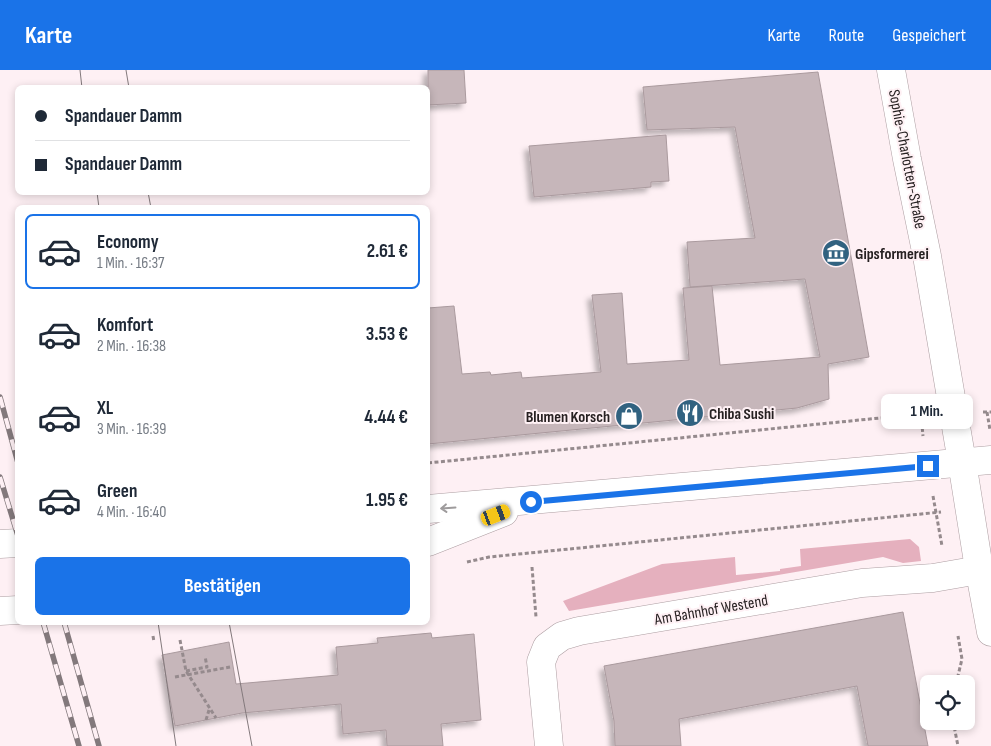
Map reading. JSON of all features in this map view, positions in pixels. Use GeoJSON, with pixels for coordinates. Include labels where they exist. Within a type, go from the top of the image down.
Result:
{"type":"FeatureCollection","features":[{"type":"Feature","properties":{"kind":"street","name":"Sophie-Charlotten-Straße"},"geometry":{"type":"LineString","coordinates":[[891,70],[907,159],[928,256],[979,570],[991,632]]}},
{"type":"Feature","properties":{"kind":"street"},"geometry":{"type":"LineString","coordinates":[[430,510],[991,460]]}},
{"type":"Feature","properties":{"kind":"street"},"geometry":{"type":"LineString","coordinates":[[430,541],[531,502]]}},
{"type":"Feature","properties":{"kind":"street"},"geometry":{"type":"LineString","coordinates":[[0,544],[15,543]]}},
{"type":"Feature","properties":{"kind":"street","name":"Am Bahnhof Westend"},"geometry":{"type":"LineString","coordinates":[[549,746],[542,662],[547,647],[562,636],[862,583],[933,578],[979,570]]}},
{"type":"Feature","properties":{"kind":"street"},"geometry":{"type":"LineString","coordinates":[[0,611],[15,610]]}},
{"type":"Feature","properties":{"kind":"path"},"geometry":{"type":"LineString","coordinates":[[430,463],[880,418]]}},
{"type":"Feature","properties":{"kind":"path"},"geometry":{"type":"LineString","coordinates":[[466,562],[489,557],[906,515]]}},
{"type":"Feature","properties":{"kind":"path"},"geometry":{"type":"LineString","coordinates":[[532,568],[537,622]]}},
{"type":"Feature","properties":{"kind":"path"},"geometry":{"type":"LineString","coordinates":[[958,633],[962,659],[958,675]]}},
{"type":"Feature","properties":{"kind":"path"},"geometry":{"type":"LineString","coordinates":[[154,636],[154,642]]}},
{"type":"Feature","properties":{"kind":"path"},"geometry":{"type":"LineString","coordinates":[[180,640],[186,670],[216,718]]}},
{"type":"Feature","properties":{"kind":"path"},"geometry":{"type":"LineString","coordinates":[[186,670],[207,667],[205,656],[208,671]]}},
{"type":"Feature","properties":{"kind":"path"},"geometry":{"type":"LineString","coordinates":[[175,677],[230,667]]}},
{"type":"Feature","properties":{"kind":"path"},"geometry":{"type":"LineString","coordinates":[[206,720],[210,709]]}},
{"type":"Feature","properties":{"kind":"path"},"geometry":{"type":"LineString","coordinates":[[955,730],[958,746]]}},
{"type":"Feature","properties":{"kind":"shaded area"},"geometry":{"type":"Polygon","coordinates":[[[910,539],[919,547],[921,561],[903,563],[883,557],[569,611],[563,601],[662,564],[735,557],[736,575],[780,571],[780,569],[801,566],[800,549],[910,539]]]}},
{"type":"Feature","properties":{"kind":"building"},"geometry":{"type":"Polygon","coordinates":[[[428,70],[464,70],[466,103],[430,105],[430,85],[428,85],[428,70]]]}},
{"type":"Feature","properties":{"kind":"building"},"geometry":{"type":"Polygon","coordinates":[[[818,72],[869,357],[828,364],[829,399],[797,408],[430,444],[430,308],[454,306],[462,374],[490,372],[491,375],[521,372],[522,378],[601,372],[592,295],[622,293],[627,364],[689,360],[683,288],[712,286],[720,365],[820,357],[805,279],[690,287],[687,242],[755,238],[735,127],[647,130],[643,87],[818,72]]]}},
{"type":"Feature","properties":{"kind":"building"},"geometry":{"type":"Polygon","coordinates":[[[666,135],[669,181],[651,182],[651,187],[534,197],[529,146],[666,135]]]}},
{"type":"Feature","properties":{"kind":"building"},"geometry":{"type":"Polygon","coordinates":[[[903,612],[920,703],[920,730],[925,730],[928,746],[868,746],[857,686],[679,719],[681,746],[615,746],[614,721],[604,666],[903,612]]]}},
{"type":"Feature","properties":{"kind":"building"},"geometry":{"type":"Polygon","coordinates":[[[431,633],[432,638],[474,634],[481,720],[441,724],[443,746],[387,746],[386,730],[343,734],[341,704],[242,713],[175,726],[162,655],[229,642],[236,684],[338,675],[336,647],[378,643],[377,638],[431,633]]]}},
{"type":"Feature","properties":{"kind":"tram line"},"geometry":{"type":"LineString","coordinates":[[80,70],[82,85]]}},
{"type":"Feature","properties":{"kind":"tram line"},"geometry":{"type":"LineString","coordinates":[[126,70],[128,85]]}},
{"type":"Feature","properties":{"kind":"tram line"},"geometry":{"type":"LineString","coordinates":[[97,195],[99,205]]}},
{"type":"Feature","properties":{"kind":"tram line"},"geometry":{"type":"LineString","coordinates":[[149,195],[150,205]]}},
{"type":"Feature","properties":{"kind":"tram line"},"geometry":{"type":"LineString","coordinates":[[158,625],[176,746]]}},
{"type":"Feature","properties":{"kind":"tram line"},"geometry":{"type":"LineString","coordinates":[[230,625],[252,746]]}},
{"type":"Feature","properties":{"kind":"railway"},"geometry":{"type":"LineString","coordinates":[[0,397],[15,452]]}},
{"type":"Feature","properties":{"kind":"railway"},"geometry":{"type":"LineString","coordinates":[[0,477],[15,526]]}},
{"type":"Feature","properties":{"kind":"railway"},"geometry":{"type":"LineString","coordinates":[[44,625],[79,746]]}},
{"type":"Feature","properties":{"kind":"railway"},"geometry":{"type":"LineString","coordinates":[[65,625],[99,746]]}},
{"type":"Feature","properties":{"kind":"place","name":"Gipsformerei"},"geometry":{"type":"Point","coordinates":[836,253]}},
{"type":"Feature","properties":{"kind":"place","name":"Chiba Sushi"},"geometry":{"type":"Point","coordinates":[690,413]}},
{"type":"Feature","properties":{"kind":"place","name":"Blumen Korsch"},"geometry":{"type":"Point","coordinates":[629,416]}},
{"type":"Feature","properties":{"kind":"route"},"geometry":{"type":"LineString","coordinates":[[531,502],[928,466]]}}]}
